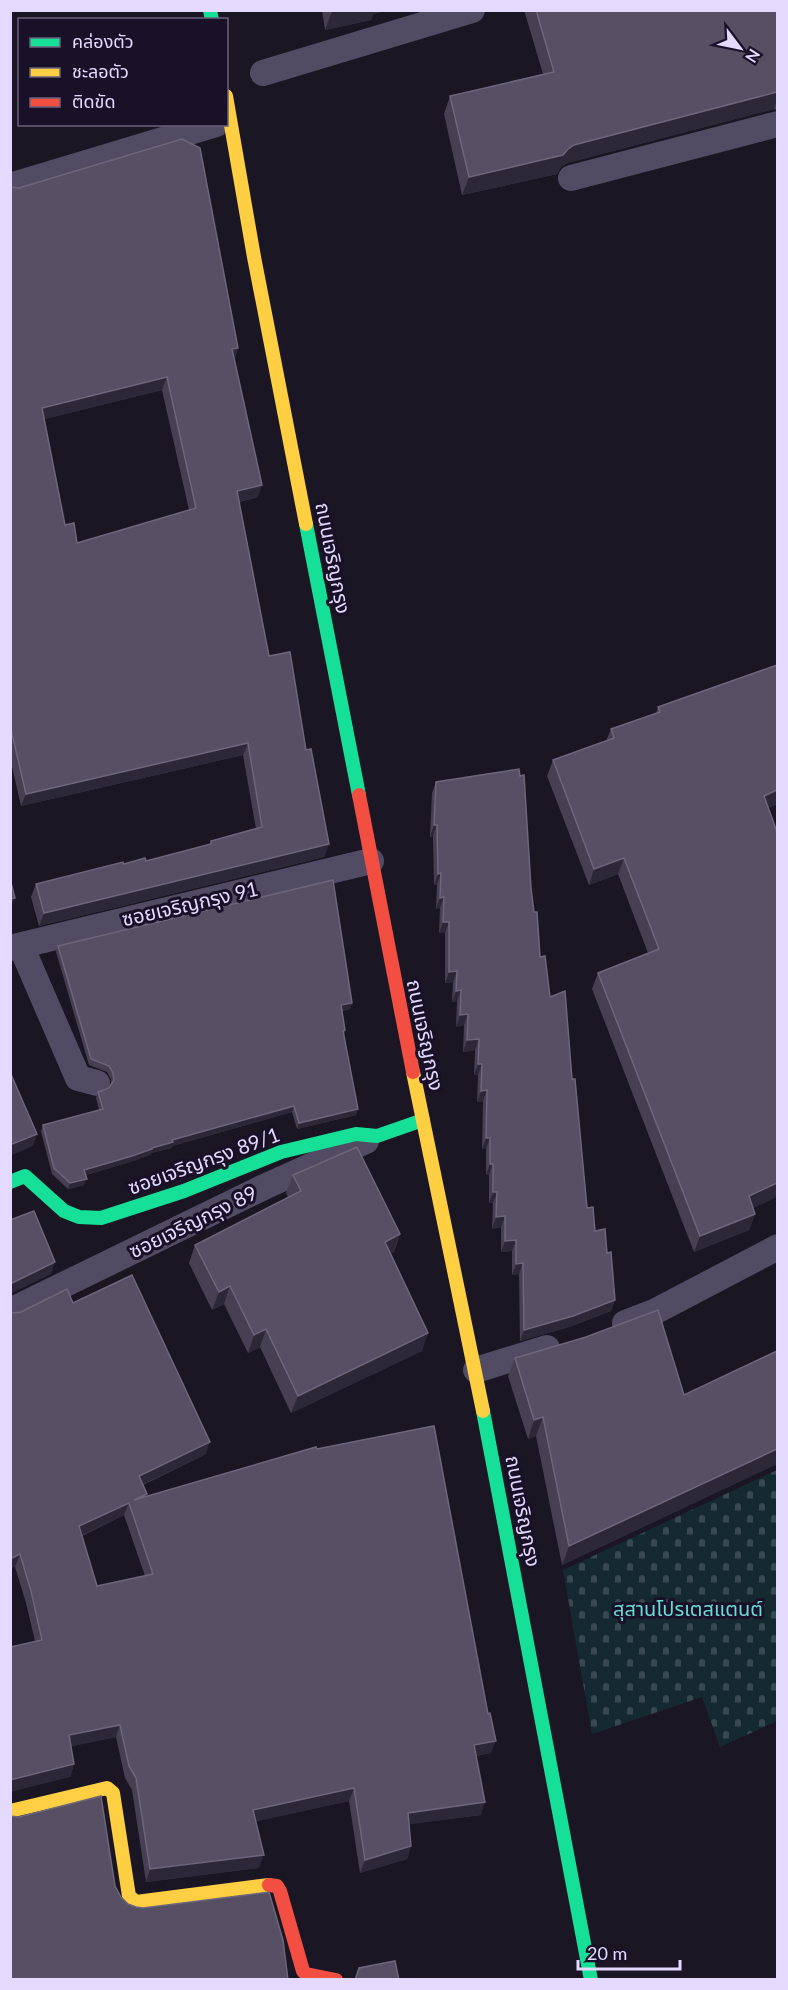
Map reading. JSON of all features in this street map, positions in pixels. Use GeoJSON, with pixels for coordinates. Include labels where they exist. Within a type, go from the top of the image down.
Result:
{"type":"FeatureCollection","features":[{"type":"Feature","properties":{"kind":"main road","name":"ถนนเจริญกรุง"},"geometry":{"type":"LineString","coordinates":[[227,126],[350,744],[371,861],[476,1370],[591,1980]]}},
{"type":"Feature","properties":{"kind":"main road","name":"ซอยเจริญกรุง 89/1"},"geometry":{"type":"LineString","coordinates":[[10,1182],[25,1176],[64,1211],[79,1217],[101,1218],[184,1191],[281,1152],[356,1134],[377,1136],[423,1120]]}},
{"type":"Feature","properties":{"kind":"main road"},"geometry":{"type":"LineString","coordinates":[[10,1811],[107,1788],[113,1793],[131,1900],[136,1902],[277,1886],[303,1971],[306,1974],[336,1980]]}},
{"type":"Feature","properties":{"kind":"street"},"geometry":{"type":"LineString","coordinates":[[263,73],[472,10]]}},
{"type":"Feature","properties":{"kind":"street"},"geometry":{"type":"LineString","coordinates":[[571,178],[777,124]]}},
{"type":"Feature","properties":{"kind":"street"},"geometry":{"type":"LineString","coordinates":[[10,186],[194,126]]}},
{"type":"Feature","properties":{"kind":"street","name":"ซอยเจริญกรุง 91"},"geometry":{"type":"LineString","coordinates":[[16,947],[371,861]]}},
{"type":"Feature","properties":{"kind":"street"},"geometry":{"type":"LineString","coordinates":[[16,947],[78,1078],[97,1083]]}},
{"type":"Feature","properties":{"kind":"street","name":"ซอยเจริญกรุง 89"},"geometry":{"type":"LineString","coordinates":[[10,1311],[264,1187],[377,1136]]}},
{"type":"Feature","properties":{"kind":"street"},"geometry":{"type":"LineString","coordinates":[[605,1330],[656,1311],[777,1247]]}},
{"type":"Feature","properties":{"kind":"street"},"geometry":{"type":"LineString","coordinates":[[476,1370],[574,1341]]}},
{"type":"Feature","properties":{"kind":"green space","name":"สุสานโปรเตสแตนต์"},"geometry":{"type":"Polygon","coordinates":[[[777,1470],[777,1721],[720,1747],[702,1697],[592,1734],[563,1570],[777,1470]]]}},
{"type":"Feature","properties":{"kind":"building"},"geometry":{"type":"Polygon","coordinates":[[[536,10],[777,10],[777,92],[574,145],[563,155],[469,177],[450,96],[554,72],[536,10]]]}},
{"type":"Feature","properties":{"kind":"building"},"geometry":{"type":"Polygon","coordinates":[[[182,139],[200,148],[238,348],[232,349],[262,485],[237,491],[269,656],[290,652],[306,750],[311,749],[329,844],[44,913],[36,884],[123,862],[124,864],[145,858],[146,861],[211,844],[211,841],[262,827],[248,743],[26,794],[10,725],[10,187],[19,188],[182,139]],[[167,377],[42,408],[65,525],[74,523],[77,543],[196,508],[167,377]]]}},
{"type":"Feature","properties":{"kind":"building"},"geometry":{"type":"Polygon","coordinates":[[[777,665],[777,790],[764,796],[777,832],[777,1183],[749,1196],[755,1214],[700,1236],[598,973],[659,949],[624,858],[594,869],[553,760],[614,738],[611,729],[660,712],[658,707],[777,665]]]}},
{"type":"Feature","properties":{"kind":"building"},"geometry":{"type":"Polygon","coordinates":[[[519,769],[520,776],[524,775],[531,888],[534,912],[537,912],[540,957],[545,956],[550,997],[565,991],[572,1079],[575,1079],[587,1208],[593,1207],[595,1231],[605,1229],[607,1253],[611,1252],[615,1300],[573,1316],[524,1330],[523,1263],[516,1264],[516,1240],[505,1241],[505,1216],[496,1217],[497,1192],[493,1192],[490,1138],[486,1138],[487,1090],[481,1091],[482,1064],[478,1064],[479,1039],[467,1040],[468,1014],[460,1015],[461,990],[456,991],[457,971],[449,972],[449,922],[443,922],[444,897],[440,898],[441,873],[438,874],[437,825],[434,825],[436,782],[519,769]]]}},
{"type":"Feature","properties":{"kind":"building"},"geometry":{"type":"Polygon","coordinates":[[[10,879],[15,898],[10,899],[10,879]]]}},
{"type":"Feature","properties":{"kind":"building"},"geometry":{"type":"Polygon","coordinates":[[[333,880],[352,1003],[341,1005],[345,1030],[343,1031],[358,1109],[299,1123],[294,1106],[172,1140],[173,1142],[132,1156],[84,1170],[87,1179],[70,1183],[54,1168],[43,1125],[103,1109],[98,1092],[109,1088],[114,1080],[109,1066],[91,1059],[58,946],[333,880]]]}},
{"type":"Feature","properties":{"kind":"building"},"geometry":{"type":"Polygon","coordinates":[[[10,1072],[37,1134],[10,1145],[10,1072]]]}},
{"type":"Feature","properties":{"kind":"building"},"geometry":{"type":"Polygon","coordinates":[[[357,1147],[400,1234],[385,1242],[428,1333],[298,1396],[266,1329],[254,1335],[230,1286],[219,1292],[195,1245],[301,1191],[293,1175],[357,1147]]]}},
{"type":"Feature","properties":{"kind":"building"},"geometry":{"type":"Polygon","coordinates":[[[34,1211],[55,1262],[10,1284],[10,1220],[34,1211]]]}},
{"type":"Feature","properties":{"kind":"building"},"geometry":{"type":"Polygon","coordinates":[[[132,1275],[210,1442],[139,1476],[147,1494],[134,1500],[316,1447],[317,1449],[434,1426],[488,1714],[490,1713],[496,1741],[474,1745],[485,1802],[408,1813],[411,1846],[365,1860],[354,1788],[253,1810],[264,1855],[150,1869],[136,1778],[129,1766],[120,1725],[69,1735],[74,1764],[10,1780],[10,1647],[42,1640],[20,1554],[10,1559],[10,1312],[21,1312],[67,1289],[73,1303],[132,1275]],[[129,1503],[79,1526],[97,1586],[153,1574],[129,1503]]]}},
{"type":"Feature","properties":{"kind":"building"},"geometry":{"type":"Polygon","coordinates":[[[658,1310],[684,1395],[777,1351],[777,1449],[569,1546],[543,1417],[534,1420],[515,1358],[586,1337],[658,1310]]]}},
{"type":"Feature","properties":{"kind":"building"},"geometry":{"type":"Polygon","coordinates":[[[101,1796],[115,1886],[128,1904],[143,1908],[269,1892],[283,1940],[288,1980],[10,1980],[10,1816],[19,1817],[101,1796]]]}},
{"type":"Feature","properties":{"kind":"building"},"geometry":{"type":"Polygon","coordinates":[[[395,1961],[399,1980],[355,1980],[359,1968],[395,1961]]]}},
{"type":"Feature","properties":{"kind":"traffic: fast"},"geometry":{"type":"LineString","coordinates":[[210,10],[212,18]]}},
{"type":"Feature","properties":{"kind":"traffic: fast"},"geometry":{"type":"LineString","coordinates":[[306,524],[359,795]]}},
{"type":"Feature","properties":{"kind":"traffic: fast"},"geometry":{"type":"LineString","coordinates":[[10,1182],[25,1176],[64,1211],[79,1217],[101,1218],[184,1191],[281,1152],[356,1134],[377,1136],[423,1120]]}},
{"type":"Feature","properties":{"kind":"traffic: fast"},"geometry":{"type":"LineString","coordinates":[[483,1411],[591,1980]]}},
{"type":"Feature","properties":{"kind":"traffic: slow"},"geometry":{"type":"LineString","coordinates":[[228,108],[254,257],[306,524]]}},
{"type":"Feature","properties":{"kind":"traffic: slow"},"geometry":{"type":"LineString","coordinates":[[413,1072],[483,1411]]}},
{"type":"Feature","properties":{"kind":"traffic: slow"},"geometry":{"type":"LineString","coordinates":[[10,1811],[107,1788],[113,1793],[129,1896],[136,1902],[269,1885]]}},
{"type":"Feature","properties":{"kind":"traffic: jam"},"geometry":{"type":"LineString","coordinates":[[359,795],[413,1072]]}},
{"type":"Feature","properties":{"kind":"traffic: jam"},"geometry":{"type":"LineString","coordinates":[[269,1885],[277,1886],[280,1891],[303,1971],[306,1974],[336,1980]]}}]}
